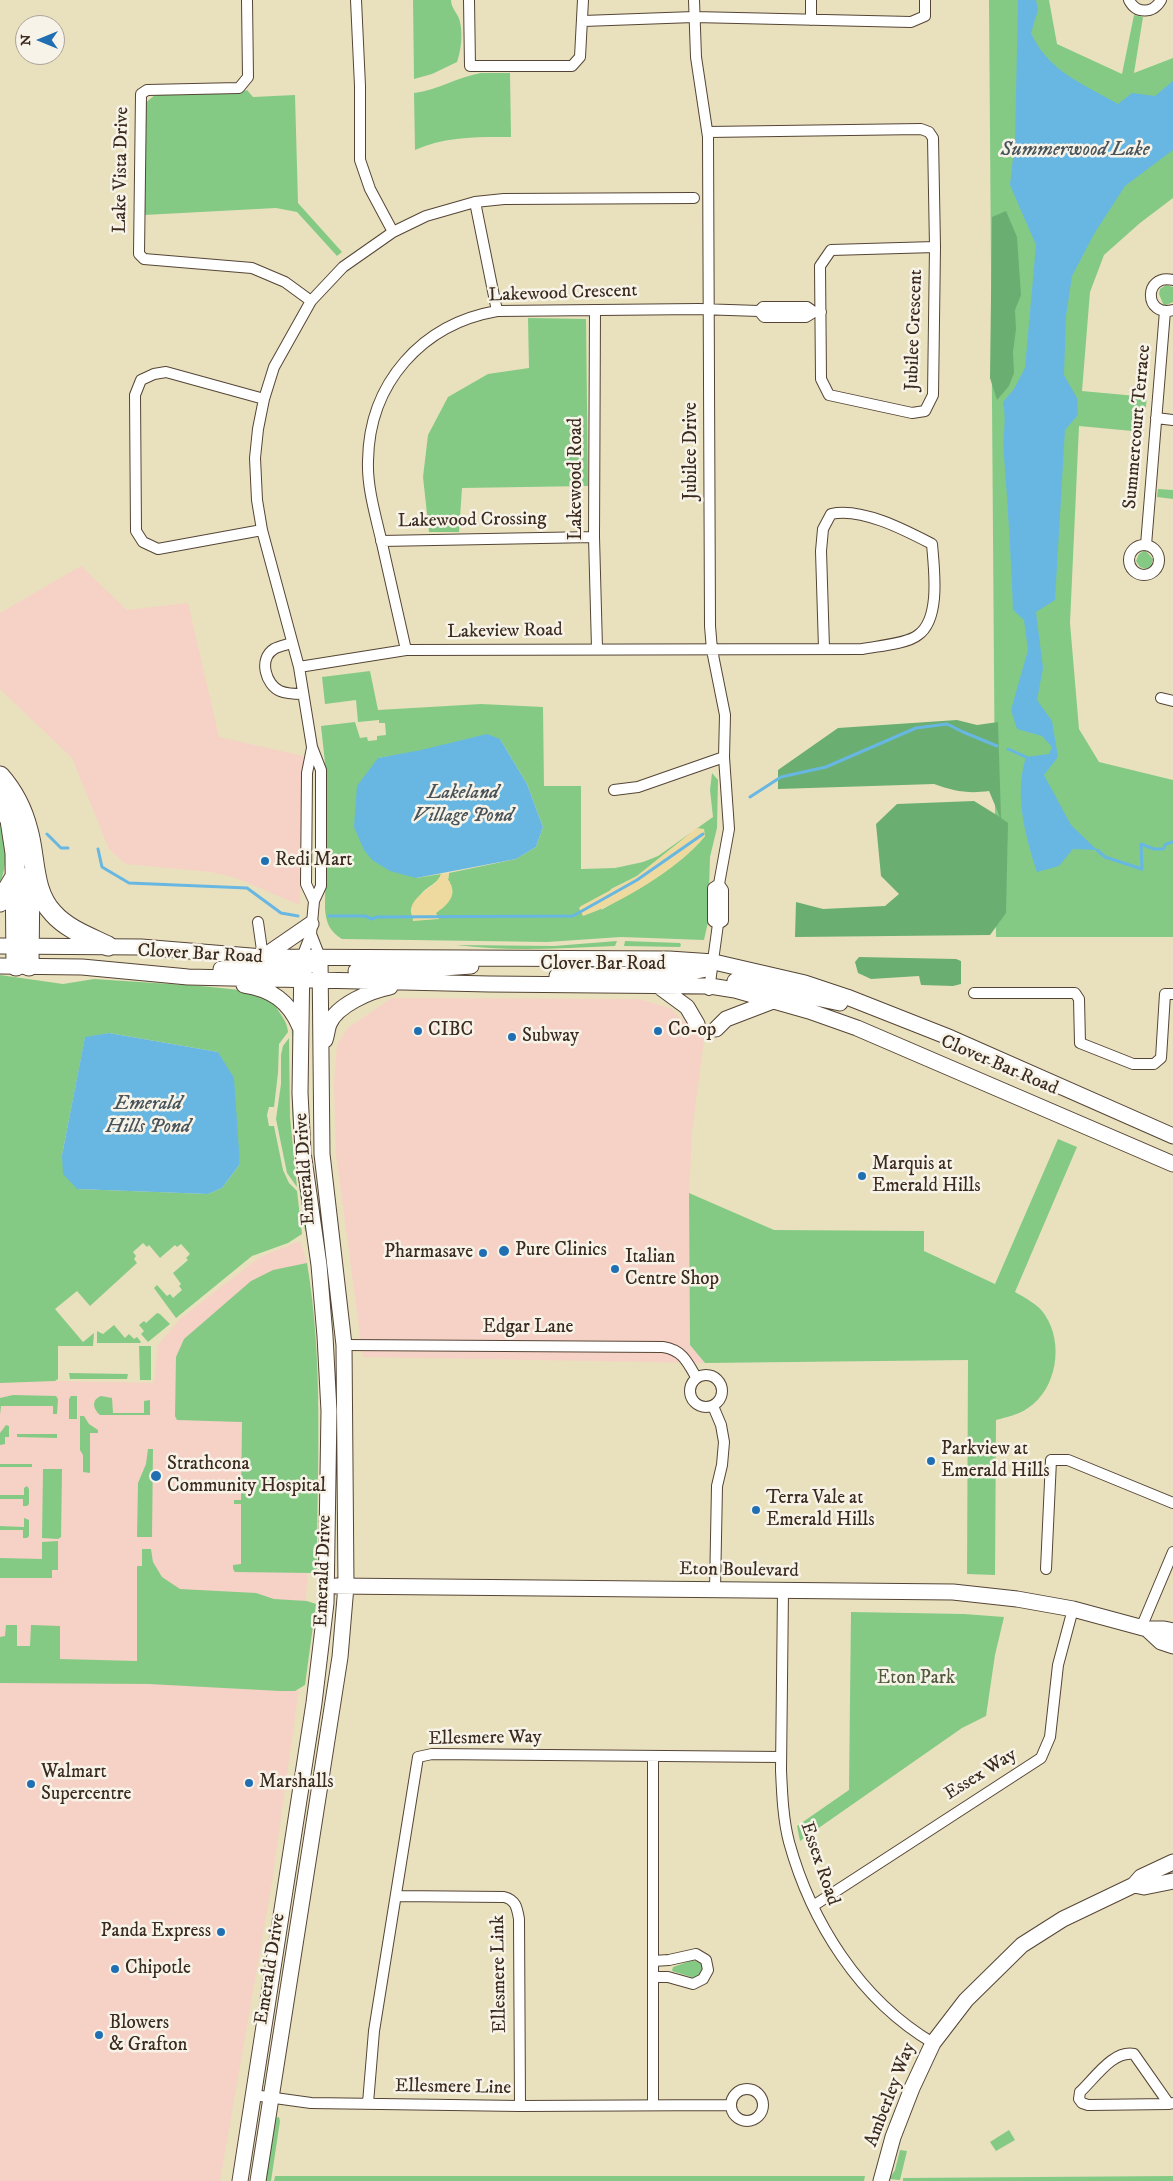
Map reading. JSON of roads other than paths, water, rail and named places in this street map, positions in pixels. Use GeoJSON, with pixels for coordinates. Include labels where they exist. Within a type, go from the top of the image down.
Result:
{"type":"FeatureCollection","features":[{"type":"Feature","properties":{"kind":"highway"},"geometry":{"type":"LineString","coordinates":[[0,776],[19,804],[28,831],[40,892],[51,911],[68,926],[108,946]]}},
{"type":"Feature","properties":{"kind":"highway"},"geometry":{"type":"LineString","coordinates":[[0,801],[10,820],[15,853],[15,966]]}},
{"type":"Feature","properties":{"kind":"highway"},"geometry":{"type":"LineString","coordinates":[[15,946],[30,845]]}},
{"type":"Feature","properties":{"kind":"highway"},"geometry":{"type":"LineString","coordinates":[[0,902],[16,873]]}},
{"type":"Feature","properties":{"kind":"street","name":"Lake Vista Drive"},"geometry":{"type":"LineString","coordinates":[[247,0],[248,77],[239,88],[147,90],[140,94],[139,254],[144,259],[252,268],[285,282],[311,301]]}},
{"type":"Feature","properties":{"kind":"street"},"geometry":{"type":"LineString","coordinates":[[356,0],[360,86],[360,160],[370,189],[393,232]]}},
{"type":"Feature","properties":{"kind":"street"},"geometry":{"type":"LineString","coordinates":[[469,0],[470,66],[545,67],[572,66],[580,57],[583,0]]}},
{"type":"Feature","properties":{"kind":"street","name":"Jubilee Drive"},"geometry":{"type":"LineString","coordinates":[[694,0],[696,57],[708,132],[710,626],[712,650],[725,715],[724,757],[729,829],[719,884],[713,888],[713,920],[718,924],[714,962]]}},
{"type":"Feature","properties":{"kind":"street"},"geometry":{"type":"LineString","coordinates":[[811,0],[811,20]]}},
{"type":"Feature","properties":{"kind":"street"},"geometry":{"type":"LineString","coordinates":[[583,21],[694,17],[911,22],[925,16],[925,0]]}},
{"type":"Feature","properties":{"kind":"street"},"geometry":{"type":"LineString","coordinates":[[1129,0],[1134,8],[1145,11],[1156,7],[1161,0]]}},
{"type":"Feature","properties":{"kind":"street","name":"Jubilee Crescent"},"geometry":{"type":"LineString","coordinates":[[708,132],[921,129],[929,132],[933,138],[935,247],[933,395],[925,411],[912,413],[829,395],[821,379],[818,312],[820,266],[830,250],[935,247]]}},
{"type":"Feature","properties":{"kind":"street"},"geometry":{"type":"LineString","coordinates":[[322,1154],[310,1081],[311,929],[314,901],[320,886],[321,770],[312,748],[299,668],[262,530],[257,500],[255,458],[258,429],[264,399],[274,367],[311,301],[343,267],[393,232],[426,216],[475,202],[504,199],[694,198]]}},
{"type":"Feature","properties":{"kind":"street"},"geometry":{"type":"LineString","coordinates":[[475,202],[497,311]]}},
{"type":"Feature","properties":{"kind":"street","name":"Summercourt Terrace"},"geometry":{"type":"LineString","coordinates":[[1146,545],[1156,418],[1169,311],[1155,306],[1152,302],[1151,290],[1158,281],[1163,279],[1173,280]]}},
{"type":"Feature","properties":{"kind":"street"},"geometry":{"type":"LineString","coordinates":[[709,309],[759,311],[764,317],[806,317],[818,312]]}},
{"type":"Feature","properties":{"kind":"street","name":"Lakewood Crescent"},"geometry":{"type":"LineString","coordinates":[[406,650],[373,506],[368,461],[375,412],[399,368],[412,353],[443,329],[476,315],[497,311],[709,309]]}},
{"type":"Feature","properties":{"kind":"street","name":"Lakewood Road"},"geometry":{"type":"LineString","coordinates":[[595,310],[594,537],[597,648]]}},
{"type":"Feature","properties":{"kind":"street"},"geometry":{"type":"LineString","coordinates":[[262,530],[158,549],[143,542],[136,532],[135,395],[141,380],[154,374],[166,372],[264,399]]}},
{"type":"Feature","properties":{"kind":"street"},"geometry":{"type":"LineString","coordinates":[[1156,418],[1173,420]]}},
{"type":"Feature","properties":{"kind":"street"},"geometry":{"type":"LineString","coordinates":[[842,512],[857,514],[912,533],[932,544],[935,574],[932,610],[930,622],[918,636],[862,648],[824,648],[823,529],[831,514],[842,512]]}},
{"type":"Feature","properties":{"kind":"street","name":"Lakewood Crossing"},"geometry":{"type":"LineString","coordinates":[[381,540],[594,537]]}},
{"type":"Feature","properties":{"kind":"street"},"geometry":{"type":"LineString","coordinates":[[292,643],[272,650],[266,658],[265,670],[269,682],[276,689],[282,692],[303,694]]}},
{"type":"Feature","properties":{"kind":"street","name":"Lakeview Road"},"geometry":{"type":"LineString","coordinates":[[299,668],[406,650],[824,648]]}},
{"type":"Feature","properties":{"kind":"street"},"geometry":{"type":"LineString","coordinates":[[1161,698],[1173,701]]}},
{"type":"Feature","properties":{"kind":"street"},"geometry":{"type":"LineString","coordinates":[[312,748],[307,773],[306,884],[314,901]]}},
{"type":"Feature","properties":{"kind":"street"},"geometry":{"type":"LineString","coordinates":[[614,790],[638,787],[724,757]]}},
{"type":"Feature","properties":{"kind":"street"},"geometry":{"type":"LineString","coordinates":[[307,830],[321,829]]}},
{"type":"Feature","properties":{"kind":"street"},"geometry":{"type":"LineString","coordinates":[[258,922],[264,956],[311,929]]}},
{"type":"Feature","properties":{"kind":"street"},"geometry":{"type":"LineString","coordinates":[[310,970],[311,929]]}},
{"type":"Feature","properties":{"kind":"street","name":"Clover Bar Road"},"geometry":{"type":"LineString","coordinates":[[15,946],[108,946],[264,956],[310,970],[412,983],[657,985],[709,990],[735,990],[857,1028],[948,1065],[1173,1164]]}},
{"type":"Feature","properties":{"kind":"street","name":"Clover Bar Road"},"geometry":{"type":"LineString","coordinates":[[15,966],[82,967],[188,977],[517,957],[669,959],[714,962],[805,983],[886,1012],[950,1038],[1173,1136]]}},
{"type":"Feature","properties":{"kind":"street"},"geometry":{"type":"LineString","coordinates":[[489,984],[570,974],[693,972],[707,968],[714,962]]}},
{"type":"Feature","properties":{"kind":"street"},"geometry":{"type":"LineString","coordinates":[[709,990],[714,962]]}},
{"type":"Feature","properties":{"kind":"street","name":"Emerald Drive"},"geometry":{"type":"LineString","coordinates":[[240,2181],[323,1643],[327,1585],[328,1411],[326,1336],[320,1265],[303,1152],[300,1093],[301,1030],[310,970]]}},
{"type":"Feature","properties":{"kind":"street","name":"Emerald Drive"},"geometry":{"type":"LineString","coordinates":[[258,2181],[340,1657],[346,1586],[344,1345],[322,1154],[322,1054],[310,970]]}},
{"type":"Feature","properties":{"kind":"street"},"geometry":{"type":"LineString","coordinates":[[188,977],[253,986],[268,991],[282,999],[288,1006],[301,1030]]}},
{"type":"Feature","properties":{"kind":"street"},"geometry":{"type":"LineString","coordinates":[[709,990],[722,981],[736,981],[886,1012]]}},
{"type":"Feature","properties":{"kind":"street"},"geometry":{"type":"LineString","coordinates":[[322,1054],[330,1023],[348,1004],[379,989],[412,983]]}},
{"type":"Feature","properties":{"kind":"street"},"geometry":{"type":"LineString","coordinates":[[657,985],[687,1007],[697,1024]]}},
{"type":"Feature","properties":{"kind":"street"},"geometry":{"type":"LineString","coordinates":[[974,992],[1075,993],[1079,999],[1080,1044],[1133,1064],[1154,1064],[1161,1058],[1165,994],[1173,994]]}},
{"type":"Feature","properties":{"kind":"street"},"geometry":{"type":"LineString","coordinates":[[716,1029],[726,1019],[773,1001]]}},
{"type":"Feature","properties":{"kind":"street","name":"Edgar Lane"},"geometry":{"type":"LineString","coordinates":[[344,1345],[663,1348],[682,1354],[696,1377]]}},
{"type":"Feature","properties":{"kind":"street"},"geometry":{"type":"LineString","coordinates":[[707,1374],[720,1383],[721,1398],[713,1406],[697,1405],[690,1397],[690,1386],[696,1377],[707,1374]]}},
{"type":"Feature","properties":{"kind":"street"},"geometry":{"type":"LineString","coordinates":[[713,1406],[721,1425],[724,1442],[722,1465],[717,1486],[715,1590]]}},
{"type":"Feature","properties":{"kind":"street"},"geometry":{"type":"LineString","coordinates":[[1046,1569],[1052,1460],[1068,1460],[1173,1503]]}},
{"type":"Feature","properties":{"kind":"street"},"geometry":{"type":"LineString","coordinates":[[1144,1629],[1173,1552]]}},
{"type":"Feature","properties":{"kind":"street","name":"Eton Boulevard"},"geometry":{"type":"LineString","coordinates":[[327,1585],[953,1592],[1017,1599],[1073,1609],[1144,1629],[1164,1629],[1173,1632]]}},
{"type":"Feature","properties":{"kind":"street","name":"Essex Road"},"geometry":{"type":"LineString","coordinates":[[783,1591],[781,1757],[782,1797],[789,1842],[813,1906],[836,1949],[878,1999],[922,2036],[933,2042]]}},
{"type":"Feature","properties":{"kind":"street","name":"Essex Way"},"geometry":{"type":"LineString","coordinates":[[813,1906],[1041,1758],[1050,1737],[1058,1665],[1073,1609]]}},
{"type":"Feature","properties":{"kind":"street","name":"Eton Boulevard"},"geometry":{"type":"LineString","coordinates":[[1144,1629],[1161,1642],[1173,1646]]}},
{"type":"Feature","properties":{"kind":"street","name":"Ellesmere Way"},"geometry":{"type":"LineString","coordinates":[[368,2103],[374,2031],[418,1757],[432,1754],[781,1757]]}},
{"type":"Feature","properties":{"kind":"street"},"geometry":{"type":"LineString","coordinates":[[653,1756],[653,2105]]}},
{"type":"Feature","properties":{"kind":"street","name":"Amberley Way"},"geometry":{"type":"LineString","coordinates":[[881,2181],[893,2137],[912,2088],[933,2042],[966,2000],[1022,1946],[1063,1919],[1134,1884],[1142,1877],[1173,1862]]}},
{"type":"Feature","properties":{"kind":"street","name":"Amberley Way"},"geometry":{"type":"LineString","coordinates":[[1134,1884],[1144,1887],[1173,1881]]}},
{"type":"Feature","properties":{"kind":"street","name":"Ellesmere Link"},"geometry":{"type":"LineString","coordinates":[[396,1896],[504,1897],[510,1898],[516,1904],[519,1919],[520,2106]]}},
{"type":"Feature","properties":{"kind":"street"},"geometry":{"type":"LineString","coordinates":[[654,1961],[696,1954],[706,1960],[708,1970],[703,1979],[693,1984],[654,1977]]}},
{"type":"Feature","properties":{"kind":"street"},"geometry":{"type":"LineString","coordinates":[[1125,2052],[1134,2054],[1171,2104],[1088,2105],[1082,2103],[1079,2099],[1080,2092],[1116,2056],[1125,2052]]}},
{"type":"Feature","properties":{"kind":"street","name":"Ellesmere Line"},"geometry":{"type":"LineString","coordinates":[[253,2095],[311,2103],[520,2106],[730,2105]]}},
{"type":"Feature","properties":{"kind":"water","name":"Summerwood Lake"},"geometry":{"type":"Polygon","coordinates":[[[1018,0],[1036,0],[1038,10],[1031,33],[1047,57],[1057,67],[1080,83],[1118,104],[1132,93],[1155,96],[1173,81],[1173,150],[1125,186],[1094,234],[1072,276],[1066,316],[1064,375],[1077,398],[1078,415],[1065,430],[1055,600],[1036,612],[1043,668],[1037,700],[1052,721],[1058,757],[1044,775],[1071,825],[1097,850],[1073,849],[1059,866],[1037,872],[1025,829],[1021,786],[1026,757],[1049,754],[1052,747],[1042,736],[1017,729],[1011,710],[1028,650],[1024,620],[1013,610],[1004,449],[1005,416],[1003,402],[1014,389],[1025,368],[1036,245],[1010,185],[1015,141],[1018,0]]]}},
{"type":"Feature","properties":{"kind":"water","name":"Lakeland Village Pond"},"geometry":{"type":"Polygon","coordinates":[[[487,734],[500,739],[527,784],[543,827],[536,847],[516,859],[416,878],[390,871],[372,860],[364,850],[354,827],[357,786],[378,758],[487,734]]]}},
{"type":"Feature","properties":{"kind":"water","name":"Emerald Hills Pond"},"geometry":{"type":"Polygon","coordinates":[[[109,1033],[218,1052],[234,1078],[240,1164],[222,1188],[208,1194],[77,1189],[63,1174],[62,1155],[85,1037],[109,1033]]]}},
{"type":"Feature","properties":{"kind":"waterway"},"geometry":{"type":"LineString","coordinates":[[750,797],[781,777],[826,767],[916,728],[947,724],[997,746]]}},
{"type":"Feature","properties":{"kind":"waterway"},"geometry":{"type":"LineString","coordinates":[[1008,749],[1026,757]]}},
{"type":"Feature","properties":{"kind":"waterway"},"geometry":{"type":"LineString","coordinates":[[47,834],[61,848],[68,848]]}},
{"type":"Feature","properties":{"kind":"waterway"},"geometry":{"type":"LineString","coordinates":[[329,916],[365,916],[372,919],[377,917],[573,916],[637,880],[703,834]]}},
{"type":"Feature","properties":{"kind":"waterway"},"geometry":{"type":"LineString","coordinates":[[1097,850],[1105,857],[1142,869],[1141,844],[1154,849],[1163,849],[1166,844],[1173,842]]}},
{"type":"Feature","properties":{"kind":"waterway"},"geometry":{"type":"LineString","coordinates":[[98,849],[102,867],[129,883],[247,888],[281,913],[298,916]]}},
{"type":"Feature","properties":{"kind":"place","name":"Redi Mart"},"geometry":{"type":"Point","coordinates":[265,861]}},
{"type":"Feature","properties":{"kind":"place","name":"CIBC"},"geometry":{"type":"Point","coordinates":[418,1031]}},
{"type":"Feature","properties":{"kind":"place","name":"Co-op"},"geometry":{"type":"Point","coordinates":[658,1031]}},
{"type":"Feature","properties":{"kind":"place","name":"Subway"},"geometry":{"type":"Point","coordinates":[512,1037]}},
{"type":"Feature","properties":{"kind":"place","name":"Marquis at Emerald Hills"},"geometry":{"type":"Point","coordinates":[862,1176]}},
{"type":"Feature","properties":{"kind":"place","name":"Pure Clinics"},"geometry":{"type":"Point","coordinates":[504,1251]}},
{"type":"Feature","properties":{"kind":"place","name":"Pharmasave"},"geometry":{"type":"Point","coordinates":[483,1253]}},
{"type":"Feature","properties":{"kind":"place","name":"Italian Centre Shop"},"geometry":{"type":"Point","coordinates":[615,1269]}},
{"type":"Feature","properties":{"kind":"place","name":"Parkview at Emerald Hills"},"geometry":{"type":"Point","coordinates":[931,1461]}},
{"type":"Feature","properties":{"kind":"place","name":"Strathcona Community Hospital"},"geometry":{"type":"Point","coordinates":[156,1476]}},
{"type":"Feature","properties":{"kind":"place","name":"Terra Vale at Emerald Hills"},"geometry":{"type":"Point","coordinates":[756,1510]}},
{"type":"Feature","properties":{"kind":"place","name":"Marshalls"},"geometry":{"type":"Point","coordinates":[249,1783]}},
{"type":"Feature","properties":{"kind":"place","name":"Walmart Supercentre"},"geometry":{"type":"Point","coordinates":[31,1784]}},
{"type":"Feature","properties":{"kind":"place","name":"Panda Express"},"geometry":{"type":"Point","coordinates":[221,1932]}},
{"type":"Feature","properties":{"kind":"place","name":"Chipotle"},"geometry":{"type":"Point","coordinates":[115,1969]}},
{"type":"Feature","properties":{"kind":"place","name":"Blowers & Grafton"},"geometry":{"type":"Point","coordinates":[99,2035]}},
{"type":"Feature","properties":{"kind":"park label","name":"Eton Park"},"geometry":{"type":"Point","coordinates":[916,1679]}}]}
